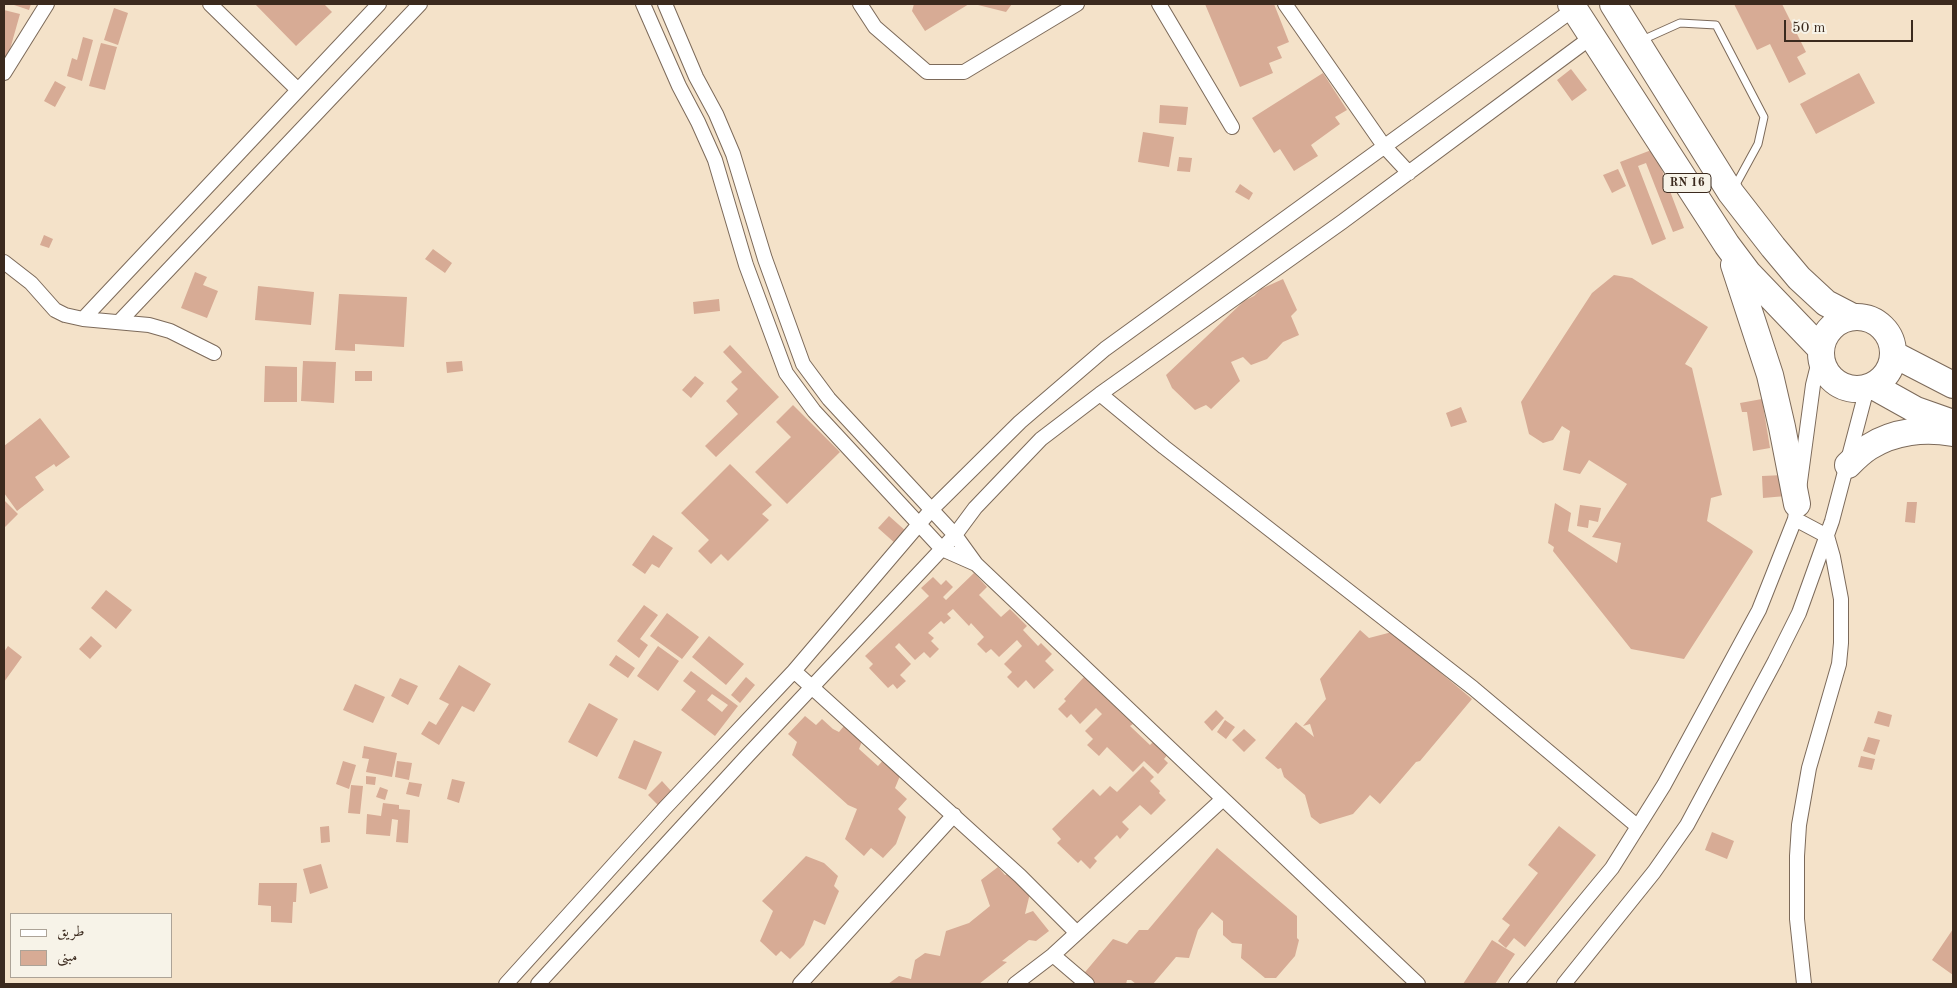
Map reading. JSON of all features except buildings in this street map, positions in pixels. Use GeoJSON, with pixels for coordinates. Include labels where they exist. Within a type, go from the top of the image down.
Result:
{"type":"FeatureCollection","features":[{"type":"Feature","properties":{"kind":"highway","name":"RN 16"},"geometry":{"type":"LineString","coordinates":[[1612,4],[1731,193],[1799,278],[1826,303],[1853,317]]}},
{"type":"Feature","properties":{"kind":"highway","name":"RN 16"},"geometry":{"type":"LineString","coordinates":[[1572,6],[1727,245],[1748,273],[1820,352]]}},
{"type":"Feature","properties":{"kind":"highway"},"geometry":{"type":"LineString","coordinates":[[1727,245],[1770,375],[1796,512]]}},
{"type":"Feature","properties":{"kind":"highway"},"geometry":{"type":"LineString","coordinates":[[1853,317],[1868,319],[1881,326],[1890,339],[1893,354],[1892,362],[1885,376],[1870,387],[1851,389],[1836,384],[1826,373],[1820,352],[1823,339],[1833,325],[1840,320],[1853,317]]}},
{"type":"Feature","properties":{"kind":"highway"},"geometry":{"type":"LineString","coordinates":[[1893,354],[1953,385]]}},
{"type":"Feature","properties":{"kind":"highway"},"geometry":{"type":"LineString","coordinates":[[1870,387],[1916,410],[1953,423]]}},
{"type":"Feature","properties":{"kind":"highway"},"geometry":{"type":"LineString","coordinates":[[1848,465],[1870,446],[1907,432],[1925,430],[1953,433]]}},
{"type":"Feature","properties":{"kind":"street"},"geometry":{"type":"LineString","coordinates":[[4,73],[47,4]]}},
{"type":"Feature","properties":{"kind":"street"},"geometry":{"type":"LineString","coordinates":[[210,4],[298,90]]}},
{"type":"Feature","properties":{"kind":"street"},"geometry":{"type":"LineString","coordinates":[[83,319],[379,4]]}},
{"type":"Feature","properties":{"kind":"street"},"geometry":{"type":"LineString","coordinates":[[119,322],[420,4]]}},
{"type":"Feature","properties":{"kind":"street"},"geometry":{"type":"LineString","coordinates":[[643,4],[679,86],[715,160],[746,265],[786,373],[814,412],[942,549],[976,564]]}},
{"type":"Feature","properties":{"kind":"street"},"geometry":{"type":"LineString","coordinates":[[664,4],[696,78],[716,114],[733,154],[765,259],[803,364],[829,399],[932,509],[955,535],[976,564],[1418,984]]}},
{"type":"Feature","properties":{"kind":"street"},"geometry":{"type":"LineString","coordinates":[[860,4],[875,28],[927,72],[964,72],[1078,4]]}},
{"type":"Feature","properties":{"kind":"street"},"geometry":{"type":"LineString","coordinates":[[1159,4],[1232,127]]}},
{"type":"Feature","properties":{"kind":"street"},"geometry":{"type":"LineString","coordinates":[[1285,4],[1384,146],[1409,173]]}},
{"type":"Feature","properties":{"kind":"street"},"geometry":{"type":"LineString","coordinates":[[506,984],[664,809],[794,671],[932,509],[1020,422],[1105,349],[1384,146],[1572,6]]}},
{"type":"Feature","properties":{"kind":"street"},"geometry":{"type":"LineString","coordinates":[[538,984],[742,762],[955,535],[975,508],[1041,439],[1100,394],[1409,173],[1593,36]]}},
{"type":"Feature","properties":{"kind":"street"},"geometry":{"type":"LineString","coordinates":[[4,262],[31,283],[55,310],[65,315],[83,319],[149,325],[170,331],[214,353]]}},
{"type":"Feature","properties":{"kind":"street"},"geometry":{"type":"LineString","coordinates":[[1516,984],[1612,868],[1664,785],[1759,610],[1796,512],[1813,385],[1820,352]]}},
{"type":"Feature","properties":{"kind":"street"},"geometry":{"type":"LineString","coordinates":[[1564,984],[1654,872],[1687,825],[1799,613],[1827,536],[1848,465],[1854,433],[1870,387]]}},
{"type":"Feature","properties":{"kind":"street"},"geometry":{"type":"LineString","coordinates":[[1100,394],[1172,453],[1473,688],[1637,826]]}},
{"type":"Feature","properties":{"kind":"street"},"geometry":{"type":"LineString","coordinates":[[1796,512],[1827,536],[1835,564],[1841,599],[1839,664],[1809,768],[1799,825],[1796,856],[1797,919],[1802,982]]}},
{"type":"Feature","properties":{"kind":"street"},"geometry":{"type":"LineString","coordinates":[[794,671],[1020,876],[1077,933]]}},
{"type":"Feature","properties":{"kind":"street"},"geometry":{"type":"LineString","coordinates":[[1015,984],[1053,955],[1223,799]]}},
{"type":"Feature","properties":{"kind":"street"},"geometry":{"type":"LineString","coordinates":[[800,984],[954,816]]}},
{"type":"Feature","properties":{"kind":"street"},"geometry":{"type":"LineString","coordinates":[[1053,955],[1087,984]]}},
{"type":"Feature","properties":{"kind":"lane"},"geometry":{"type":"LineString","coordinates":[[1637,42],[1680,23],[1716,25],[1764,117],[1758,144],[1731,193]]}}]}
